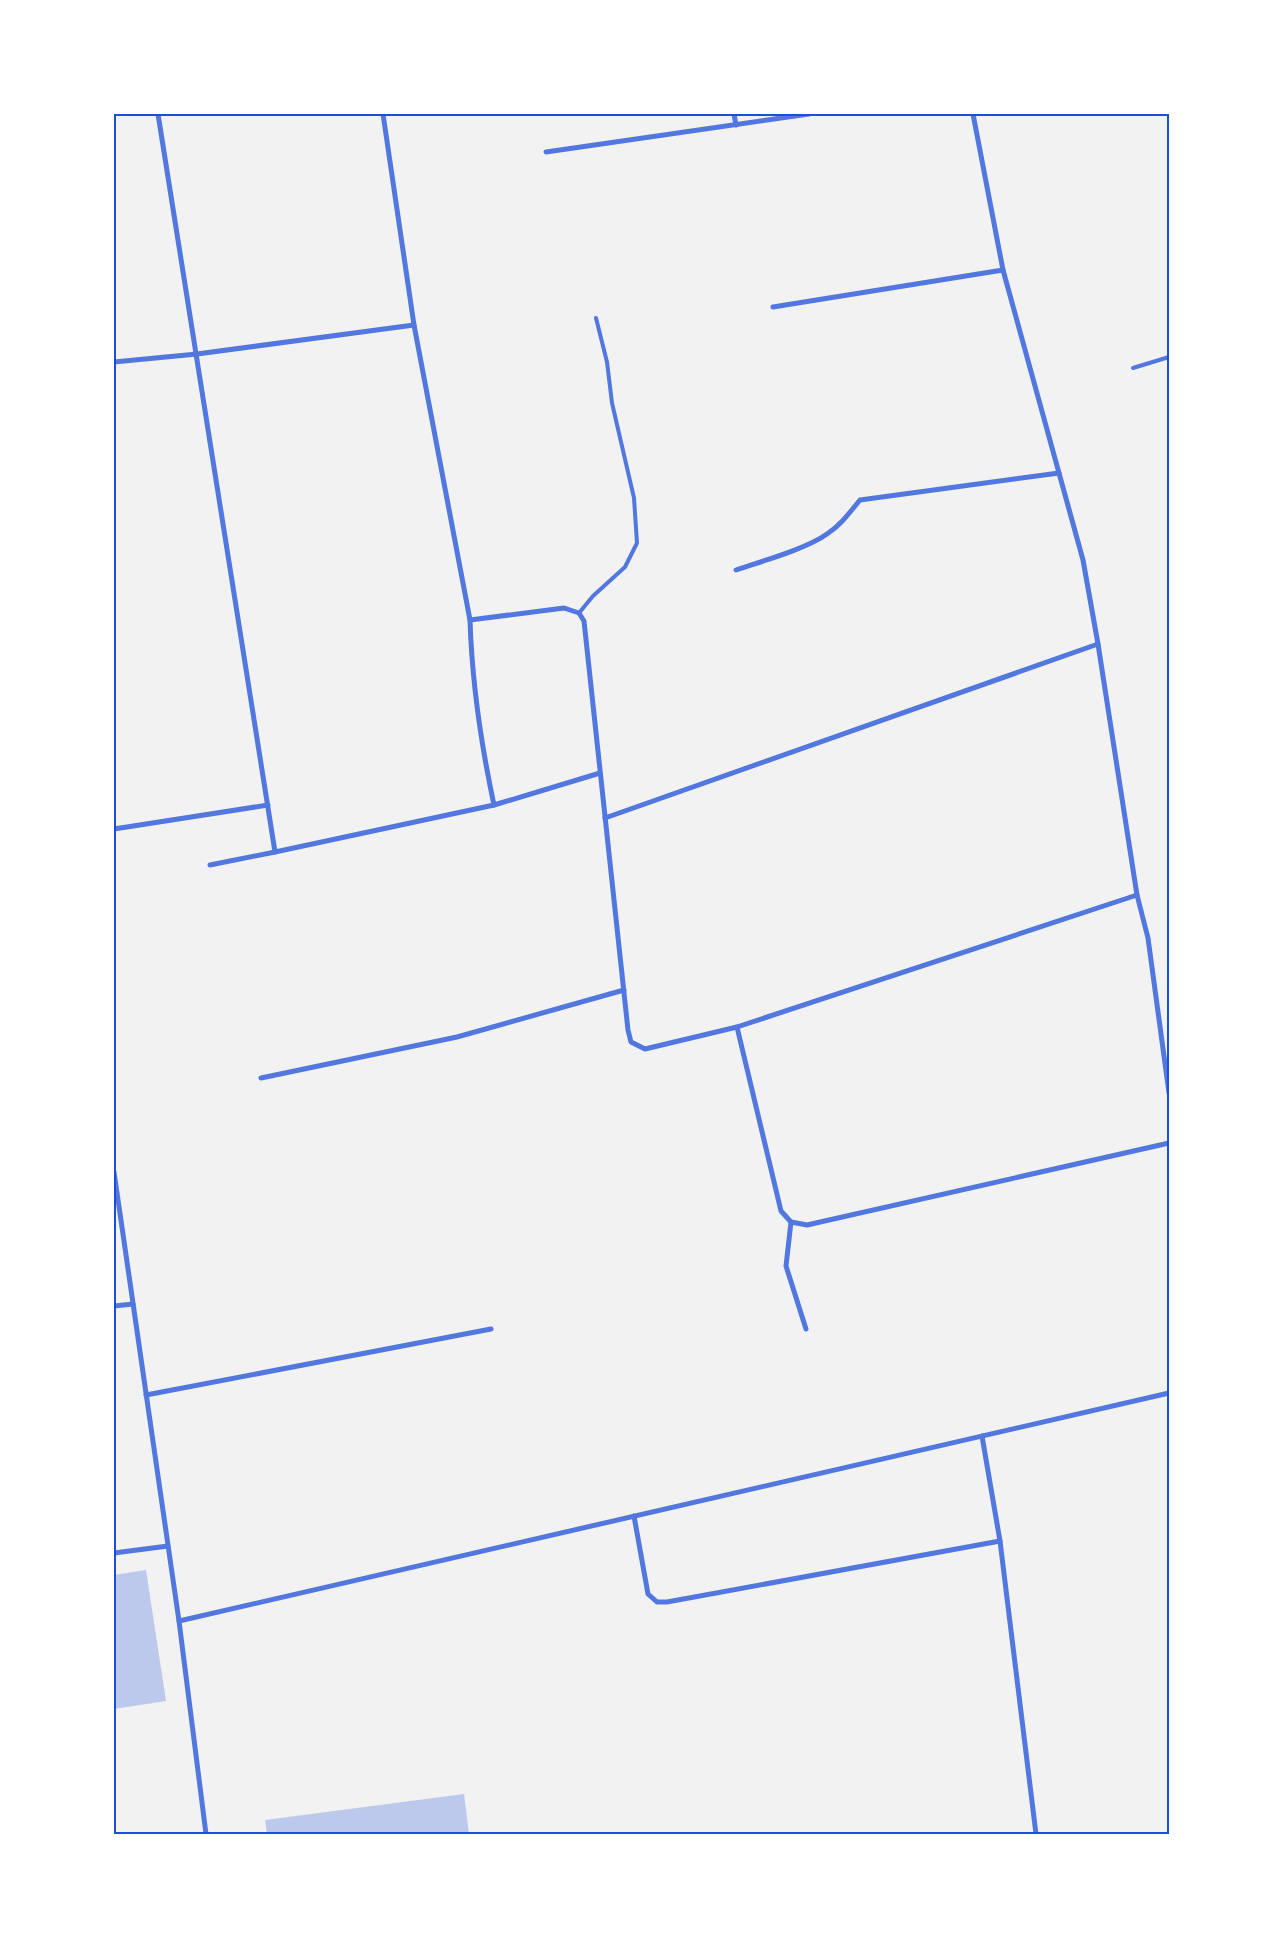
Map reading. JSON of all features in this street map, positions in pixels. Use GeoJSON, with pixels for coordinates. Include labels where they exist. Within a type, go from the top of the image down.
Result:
{"type":"FeatureCollection","features":[{"type":"Feature","properties":{"kind":"street"},"geometry":{"type":"LineString","coordinates":[[158,114],[275,852]]}},
{"type":"Feature","properties":{"kind":"street"},"geometry":{"type":"LineString","coordinates":[[383,114],[414,325],[470,620],[471,660],[481,737],[494,806]]}},
{"type":"Feature","properties":{"kind":"street"},"geometry":{"type":"LineString","coordinates":[[734,114],[736,125]]}},
{"type":"Feature","properties":{"kind":"street"},"geometry":{"type":"LineString","coordinates":[[546,152],[809,114]]}},
{"type":"Feature","properties":{"kind":"street"},"geometry":{"type":"LineString","coordinates":[[973,114],[1003,270],[1083,560],[1137,896],[1148,938],[1169,1094]]}},
{"type":"Feature","properties":{"kind":"street"},"geometry":{"type":"LineString","coordinates":[[773,308],[1003,270]]}},
{"type":"Feature","properties":{"kind":"street"},"geometry":{"type":"LineString","coordinates":[[114,362],[197,354],[414,325]]}},
{"type":"Feature","properties":{"kind":"street"},"geometry":{"type":"LineString","coordinates":[[736,570],[807,544],[827,534],[844,520],[860,500],[1059,473]]}},
{"type":"Feature","properties":{"kind":"street"},"geometry":{"type":"LineString","coordinates":[[470,620],[564,608],[579,613],[584,621],[630,1042],[645,1049],[737,1027],[1137,896]]}},
{"type":"Feature","properties":{"kind":"street"},"geometry":{"type":"LineString","coordinates":[[605,818],[1098,644]]}},
{"type":"Feature","properties":{"kind":"street"},"geometry":{"type":"LineString","coordinates":[[210,865],[494,806],[600,773]]}},
{"type":"Feature","properties":{"kind":"street"},"geometry":{"type":"LineString","coordinates":[[114,830],[268,805]]}},
{"type":"Feature","properties":{"kind":"street"},"geometry":{"type":"LineString","coordinates":[[261,1078],[457,1037],[624,990]]}},
{"type":"Feature","properties":{"kind":"street"},"geometry":{"type":"LineString","coordinates":[[737,1027],[780,1211],[790,1222],[807,1225],[1169,1143]]}},
{"type":"Feature","properties":{"kind":"street"},"geometry":{"type":"LineString","coordinates":[[114,1172],[179,1621],[206,1834]]}},
{"type":"Feature","properties":{"kind":"street"},"geometry":{"type":"LineString","coordinates":[[790,1222],[786,1266],[806,1329]]}},
{"type":"Feature","properties":{"kind":"street"},"geometry":{"type":"LineString","coordinates":[[114,1306],[133,1304]]}},
{"type":"Feature","properties":{"kind":"street"},"geometry":{"type":"LineString","coordinates":[[146,1395],[490,1329]]}},
{"type":"Feature","properties":{"kind":"street"},"geometry":{"type":"LineString","coordinates":[[179,1621],[1169,1393]]}},
{"type":"Feature","properties":{"kind":"street"},"geometry":{"type":"LineString","coordinates":[[982,1436],[1000,1541],[1036,1834]]}},
{"type":"Feature","properties":{"kind":"street"},"geometry":{"type":"LineString","coordinates":[[634,1516],[648,1594],[657,1602],[667,1602],[1000,1541]]}},
{"type":"Feature","properties":{"kind":"street"},"geometry":{"type":"LineString","coordinates":[[114,1553],[168,1546]]}},
{"type":"Feature","properties":{"kind":"lane"},"geometry":{"type":"LineString","coordinates":[[579,613],[592,596],[625,567],[637,543],[634,498],[612,402],[607,362],[596,318]]}},
{"type":"Feature","properties":{"kind":"lane"},"geometry":{"type":"LineString","coordinates":[[1134,368],[1169,357]]}},
{"type":"Feature","properties":{"kind":"building"},"geometry":{"type":"Polygon","coordinates":[[[146,1570],[166,1701],[114,1709],[114,1575],[146,1570]]]}},
{"type":"Feature","properties":{"kind":"building"},"geometry":{"type":"Polygon","coordinates":[[[464,1794],[469,1834],[267,1834],[265,1820],[464,1794]]]}}]}
